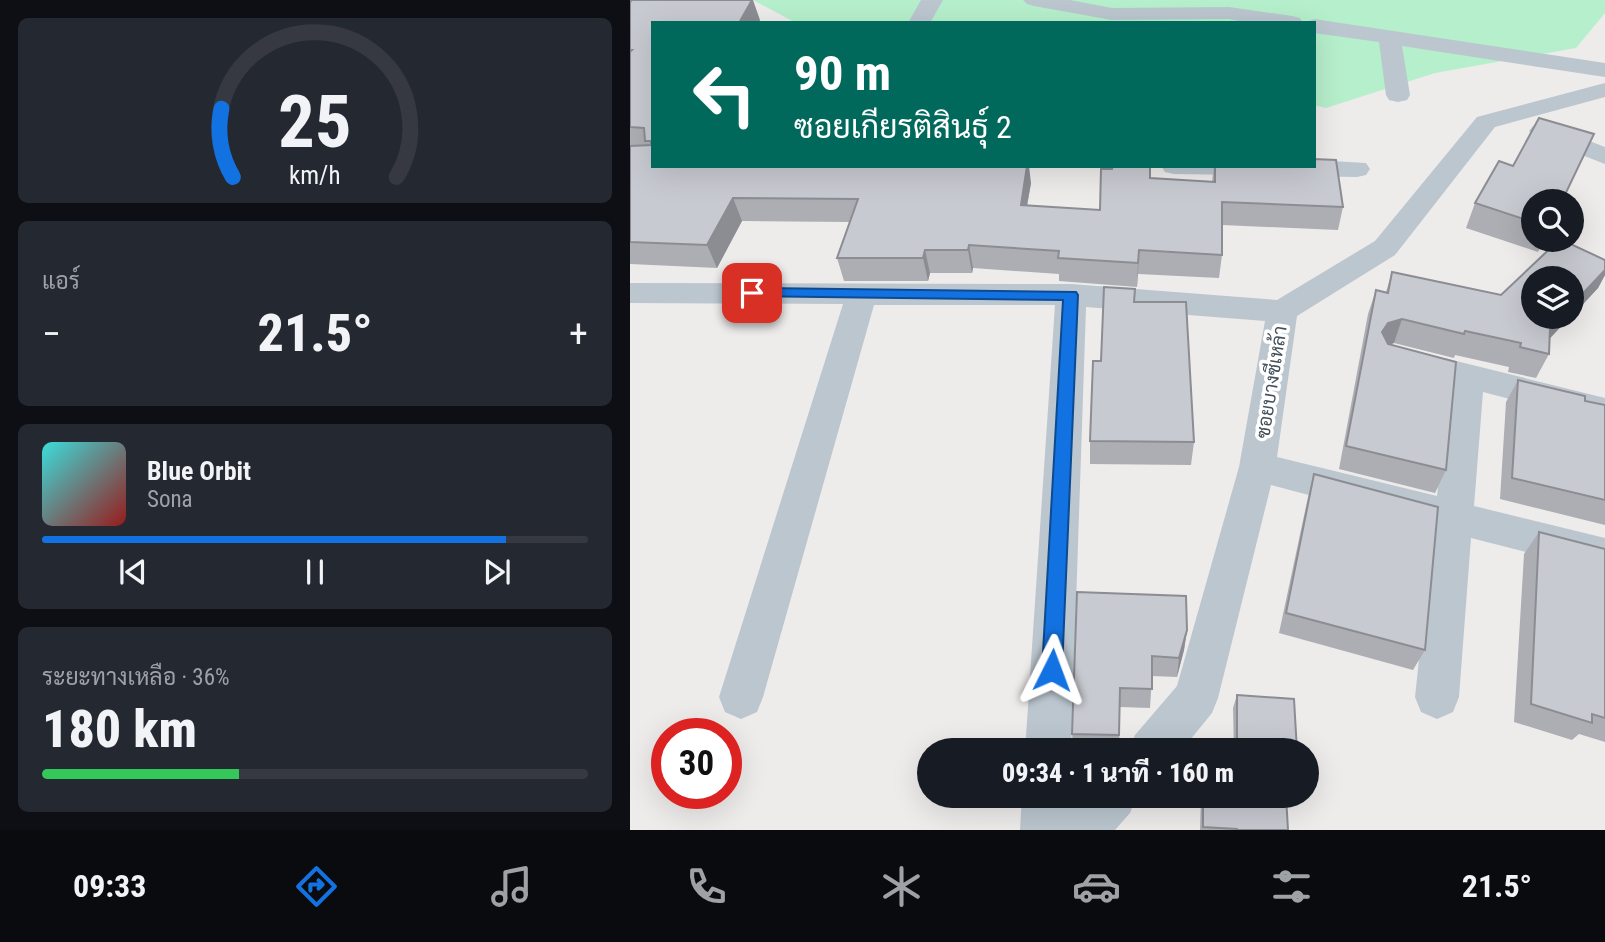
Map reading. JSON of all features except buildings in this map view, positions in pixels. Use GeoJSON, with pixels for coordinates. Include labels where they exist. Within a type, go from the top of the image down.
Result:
{"type":"FeatureCollection","features":[{"type":"Feature","properties":{"kind":"street"},"geometry":{"type":"LineString","coordinates":[[920,21],[932,0]]}},
{"type":"Feature","properties":{"kind":"street"},"geometry":{"type":"LineString","coordinates":[[1041,8],[1115,7],[1159,18],[1188,7],[1267,21]]}},
{"type":"Feature","properties":{"kind":"street"},"geometry":{"type":"LineString","coordinates":[[1316,26],[1605,70]]}},
{"type":"Feature","properties":{"kind":"street"},"geometry":{"type":"LineString","coordinates":[[1389,37],[1398,95]]}},
{"type":"Feature","properties":{"kind":"street","name":"ซอยบางซีเหล้า"},"geometry":{"type":"LineString","coordinates":[[1162,738],[1196,698],[1257,467],[1282,311],[1385,248],[1486,122],[1605,90]]}},
{"type":"Feature","properties":{"kind":"street"},"geometry":{"type":"LineString","coordinates":[[1506,116],[1605,156]]}},
{"type":"Feature","properties":{"kind":"street"},"geometry":{"type":"LineString","coordinates":[[1296,168],[1357,169]]}},
{"type":"Feature","properties":{"kind":"street"},"geometry":{"type":"LineString","coordinates":[[634,302],[862,293],[1071,295],[1282,311]]}},
{"type":"Feature","properties":{"kind":"street"},"geometry":{"type":"LineString","coordinates":[[741,698],[862,293]]}},
{"type":"Feature","properties":{"kind":"street"},"geometry":{"type":"LineString","coordinates":[[1049,738],[1071,295]]}},
{"type":"Feature","properties":{"kind":"street"},"geometry":{"type":"LineString","coordinates":[[1418,364],[1605,411]]}},
{"type":"Feature","properties":{"kind":"street"},"geometry":{"type":"LineString","coordinates":[[1437,697],[1467,376]]}},
{"type":"Feature","properties":{"kind":"street"},"geometry":{"type":"LineString","coordinates":[[1257,467],[1605,555]]}},
{"type":"Feature","properties":{"kind":"street"},"geometry":{"type":"LineString","coordinates":[[1062,808],[1082,823]]}},
{"type":"Feature","properties":{"kind":"green space"},"geometry":{"type":"Polygon","coordinates":[[[753,0],[1605,0],[1605,13],[1576,48],[1435,73],[1326,108],[1316,106],[1316,21],[792,21],[753,0]]]}},
{"type":"Feature","properties":{"kind":"route"},"geometry":{"type":"LineString","coordinates":[[752,293],[1071,295],[1052,670]]}}]}
